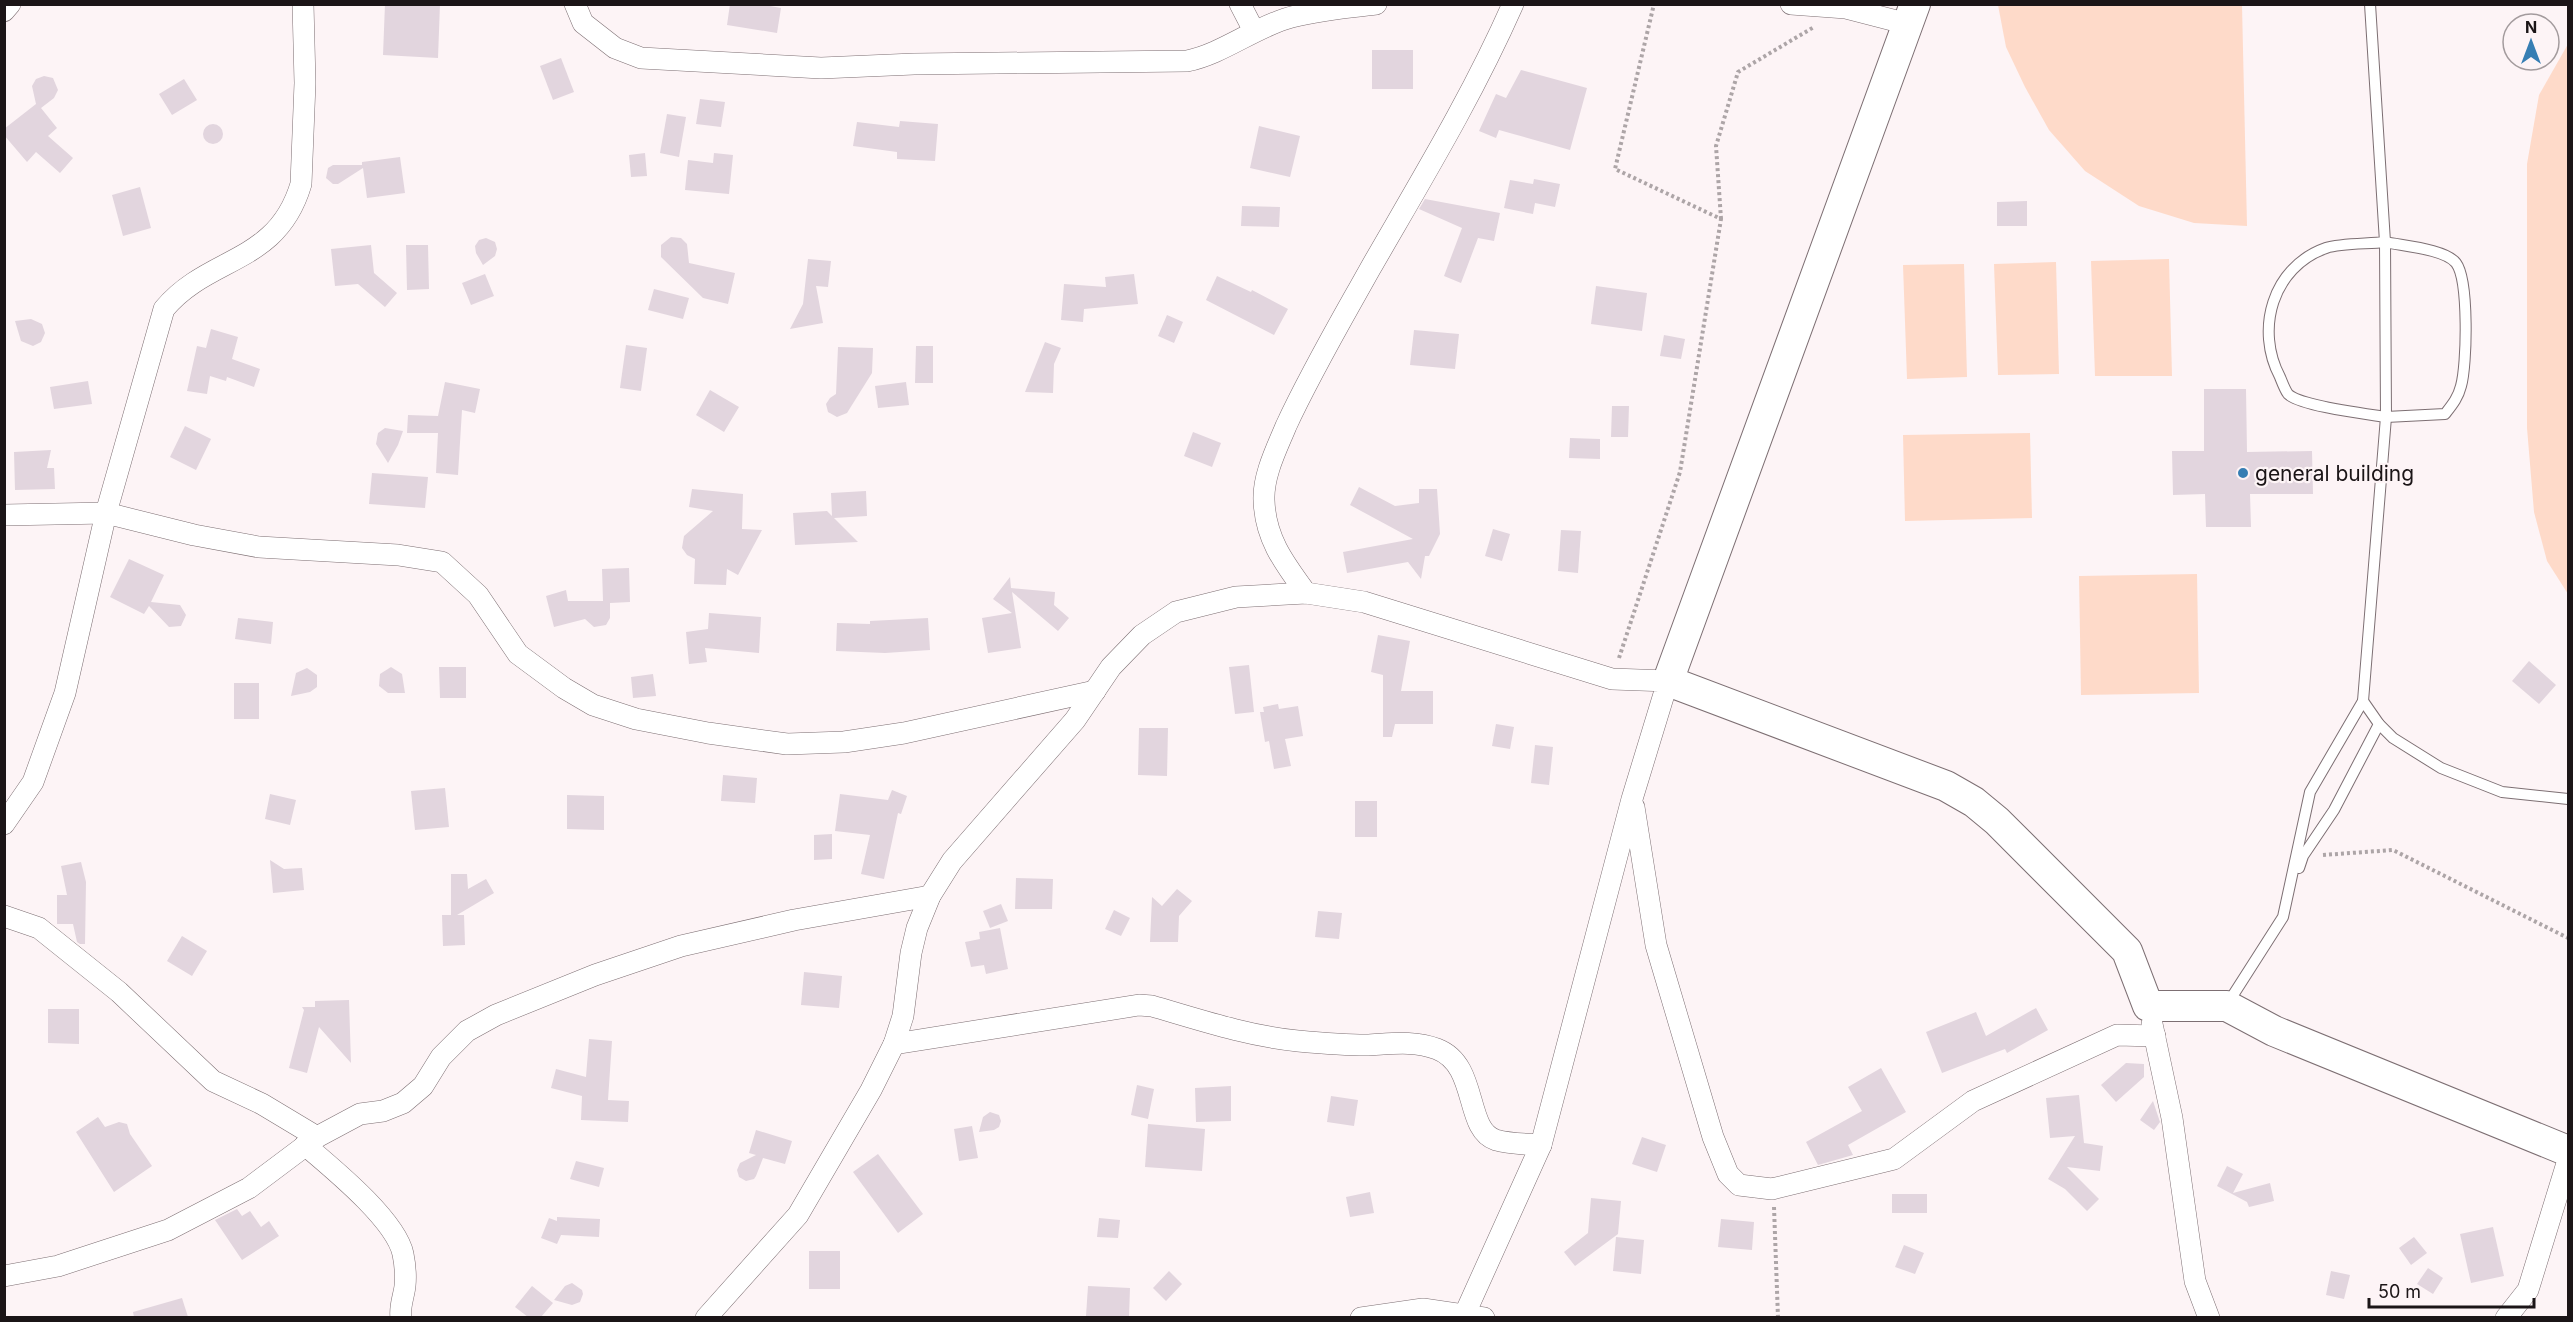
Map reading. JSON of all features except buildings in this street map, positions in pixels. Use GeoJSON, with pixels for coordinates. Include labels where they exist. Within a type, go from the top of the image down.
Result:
{"type":"FeatureCollection","features":[{"type":"Feature","properties":{"kind":"street"},"geometry":{"type":"LineString","coordinates":[[4,11],[10,4]]}},
{"type":"Feature","properties":{"kind":"street"},"geometry":{"type":"LineString","coordinates":[[4,824],[33,782],[65,693],[106,513],[164,309],[176,294],[191,284],[258,247],[282,225],[297,198],[301,184],[305,83],[303,4]]}},
{"type":"Feature","properties":{"kind":"street"},"geometry":{"type":"LineString","coordinates":[[575,4],[583,23],[615,48],[641,58],[821,68],[914,64],[1187,61],[1202,58],[1254,31],[1285,19],[1376,4]]}},
{"type":"Feature","properties":{"kind":"street"},"geometry":{"type":"LineString","coordinates":[[1240,4],[1254,31]]}},
{"type":"Feature","properties":{"kind":"street"},"geometry":{"type":"LineString","coordinates":[[1306,593],[1279,557],[1266,529],[1264,497],[1274,454],[1309,376],[1475,86],[1513,4]]}},
{"type":"Feature","properties":{"kind":"street"},"geometry":{"type":"LineString","coordinates":[[1361,1317],[1423,1309],[1470,1317],[1541,1145],[1632,799],[1668,681],[1911,14],[1846,6],[1791,4]]}},
{"type":"Feature","properties":{"kind":"street"},"geometry":{"type":"LineString","coordinates":[[4,514],[106,513],[194,535],[260,547],[398,555],[442,562],[478,595],[518,654],[564,688],[593,705],[636,719],[708,733],[787,744],[844,742],[904,733],[1095,692]]}},
{"type":"Feature","properties":{"kind":"street"},"geometry":{"type":"LineString","coordinates":[[706,1317],[798,1215],[872,1090],[894,1044],[903,1016],[913,945],[930,896],[952,861],[1076,720],[1111,667],[1142,635],[1176,612],[1236,597],[1306,593],[1364,602],[1612,679],[1668,681],[1946,786],[1974,802],[1997,821],[2127,951],[2148,1006],[2155,1036],[2172,1118],[2195,1281],[2209,1317]]}},
{"type":"Feature","properties":{"kind":"street"},"geometry":{"type":"LineString","coordinates":[[1632,799],[1656,945],[1713,1137],[1728,1174],[1739,1185],[1772,1189],[1827,1178],[1894,1159],[1973,1101],[2116,1035],[2155,1036]]}},
{"type":"Feature","properties":{"kind":"street"},"geometry":{"type":"LineString","coordinates":[[4,1276],[57,1266],[168,1230],[249,1188],[311,1141],[360,1114],[383,1111],[403,1102],[423,1086],[441,1058],[467,1031],[496,1015],[595,975],[692,944],[794,920],[930,896]]}},
{"type":"Feature","properties":{"kind":"street"},"geometry":{"type":"LineString","coordinates":[[4,916],[39,928],[118,992],[213,1081],[262,1104],[311,1141],[395,1236],[403,1251],[405,1285],[401,1317]]}},
{"type":"Feature","properties":{"kind":"street"},"geometry":{"type":"LineString","coordinates":[[894,1044],[1139,1005],[1152,1006],[1255,1035],[1298,1041],[1363,1045],[1418,1043],[1440,1050],[1453,1060],[1467,1080],[1479,1127],[1495,1140],[1541,1145]]}},
{"type":"Feature","properties":{"kind":"street"},"geometry":{"type":"LineString","coordinates":[[2148,1006],[2227,1006],[2274,1031],[2568,1151]]}},
{"type":"Feature","properties":{"kind":"street"},"geometry":{"type":"LineString","coordinates":[[2506,1317],[2528,1290],[2568,1160]]}},
{"type":"Feature","properties":{"kind":"lane"},"geometry":{"type":"LineString","coordinates":[[2283,917],[2310,792],[2363,701],[2386,417],[2385,242],[2370,4]]}},
{"type":"Feature","properties":{"kind":"lane"},"geometry":{"type":"LineString","coordinates":[[2385,242],[2439,253],[2455,261],[2463,276],[2466,296],[2462,384],[2456,400],[2445,414],[2386,417],[2302,402],[2288,394],[2275,368],[2268,340],[2269,312],[2278,287],[2298,264],[2326,248],[2385,242]]}},
{"type":"Feature","properties":{"kind":"lane"},"geometry":{"type":"LineString","coordinates":[[2363,701],[2379,724],[2393,738],[2441,768],[2502,792],[2568,799]]}},
{"type":"Feature","properties":{"kind":"lane"},"geometry":{"type":"LineString","coordinates":[[2227,1006],[2283,917],[2303,856],[2334,810],[2379,724]]}},
{"type":"Feature","properties":{"kind":"path"},"geometry":{"type":"LineString","coordinates":[[1654,4],[1615,170],[1721,219]]}},
{"type":"Feature","properties":{"kind":"path"},"geometry":{"type":"LineString","coordinates":[[1612,679],[1680,472],[1721,219],[1716,146],[1738,72],[1846,6]]}},
{"type":"Feature","properties":{"kind":"path"},"geometry":{"type":"LineString","coordinates":[[2303,856],[2393,850],[2568,938]]}},
{"type":"Feature","properties":{"kind":"path"},"geometry":{"type":"LineString","coordinates":[[1772,1189],[1778,1317]]}},
{"type":"Feature","properties":{"kind":"shaded area"},"geometry":{"type":"Polygon","coordinates":[[[1998,5],[2242,5],[2247,226],[2194,223],[2139,206],[2085,171],[2049,130],[2025,87],[2006,47],[1998,5]]]}},
{"type":"Feature","properties":{"kind":"shaded area"},"geometry":{"type":"Polygon","coordinates":[[[2568,44],[2568,594],[2547,561],[2534,512],[2527,428],[2527,164],[2539,95],[2552,72],[2561,72],[2561,56],[2568,44]]]}},
{"type":"Feature","properties":{"kind":"shaded area"},"geometry":{"type":"Polygon","coordinates":[[[2169,259],[2172,376],[2095,376],[2091,261],[2169,259]]]}},
{"type":"Feature","properties":{"kind":"shaded area"},"geometry":{"type":"Polygon","coordinates":[[[2056,262],[2059,374],[1998,375],[1994,264],[2056,262]]]}},
{"type":"Feature","properties":{"kind":"shaded area"},"geometry":{"type":"Polygon","coordinates":[[[1964,264],[1967,377],[1907,379],[1903,265],[1964,264]]]}},
{"type":"Feature","properties":{"kind":"shaded area"},"geometry":{"type":"Polygon","coordinates":[[[2030,433],[2032,518],[1905,521],[1903,435],[2030,433]]]}},
{"type":"Feature","properties":{"kind":"shaded area"},"geometry":{"type":"Polygon","coordinates":[[[2197,574],[2199,693],[2081,695],[2079,576],[2197,574]]]}},
{"type":"Feature","properties":{"kind":"place","name":"general building"},"geometry":{"type":"Point","coordinates":[2243,473]}}]}
